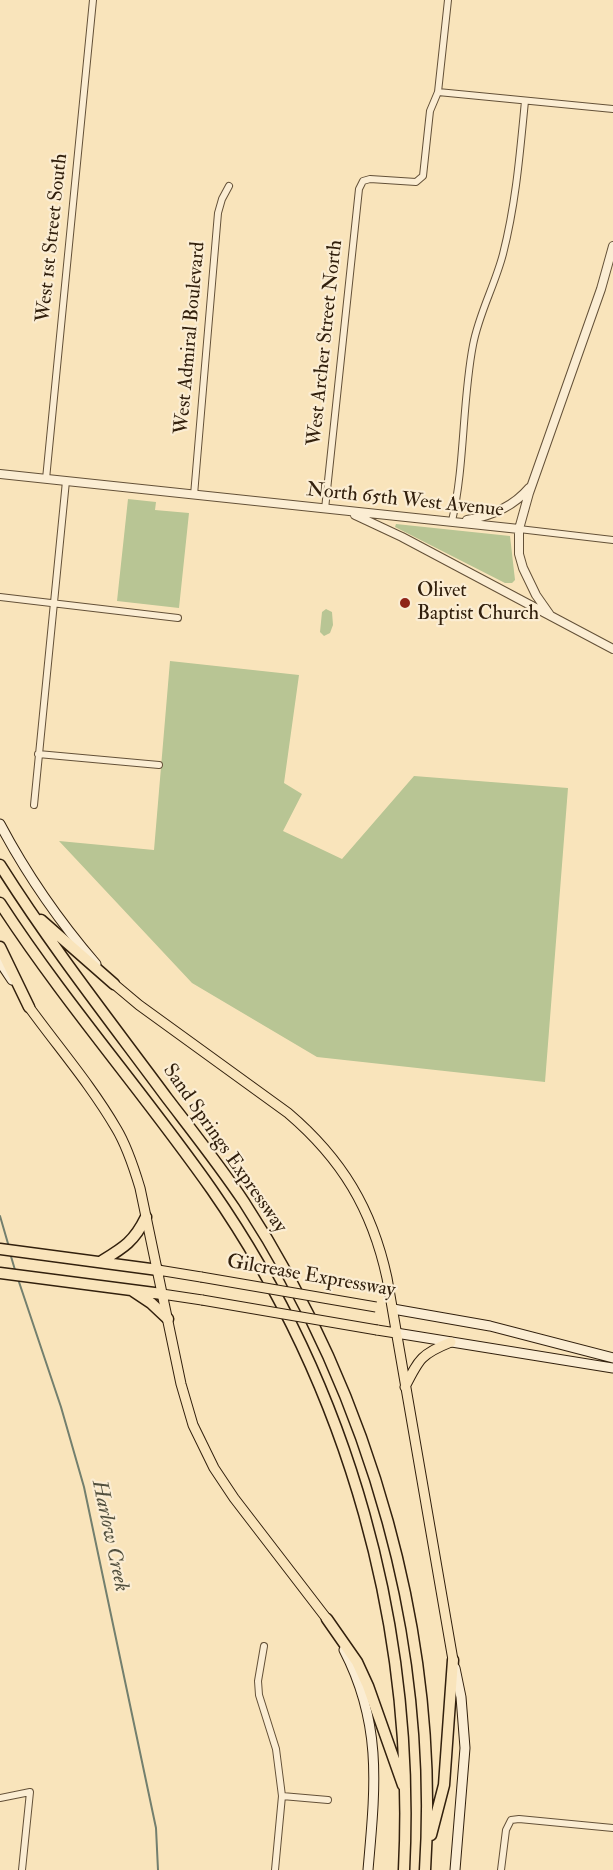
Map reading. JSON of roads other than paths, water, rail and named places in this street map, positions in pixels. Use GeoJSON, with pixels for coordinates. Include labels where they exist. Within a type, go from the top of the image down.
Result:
{"type":"FeatureCollection","features":[{"type":"Feature","properties":{"kind":"highway","name":"Sand Springs Expressway"},"geometry":{"type":"LineString","coordinates":[[0,865],[27,908],[244,1203],[308,1313],[343,1392],[368,1456],[401,1577],[409,1618],[424,1734],[425,1870]]}},
{"type":"Feature","properties":{"kind":"highway","name":"Sand Springs Expressway"},"geometry":{"type":"LineString","coordinates":[[0,903],[95,1036],[213,1192],[253,1255],[308,1359],[342,1442],[355,1481],[382,1584],[399,1689],[406,1794],[404,1870]]}},
{"type":"Feature","properties":{"kind":"highway"},"geometry":{"type":"LineString","coordinates":[[27,908],[114,984]]}},
{"type":"Feature","properties":{"kind":"highway"},"geometry":{"type":"LineString","coordinates":[[0,947],[29,1007]]}},
{"type":"Feature","properties":{"kind":"highway"},"geometry":{"type":"LineString","coordinates":[[100,1262],[129,1244],[146,1217]]}},
{"type":"Feature","properties":{"kind":"highway","name":"Gilcrease Expressway"},"geometry":{"type":"LineString","coordinates":[[0,1250],[158,1270]]}},
{"type":"Feature","properties":{"kind":"highway","name":"Gilcrease Expressway"},"geometry":{"type":"LineString","coordinates":[[0,1273],[162,1294]]}},
{"type":"Feature","properties":{"kind":"highway"},"geometry":{"type":"LineString","coordinates":[[131,1289],[168,1319]]}},
{"type":"Feature","properties":{"kind":"highway"},"geometry":{"type":"LineString","coordinates":[[327,1619],[357,1662],[368,1686],[406,1794]]}},
{"type":"Feature","properties":{"kind":"highway"},"geometry":{"type":"LineString","coordinates":[[426,1856],[444,1785],[453,1660]]}},
{"type":"Feature","properties":{"kind":"main road"},"geometry":{"type":"LineString","coordinates":[[0,824],[16,855],[56,915],[114,984],[138,1005],[307,1128],[333,1156],[363,1204],[376,1235],[393,1309],[405,1388],[461,1697],[465,1748],[455,1870]]}},
{"type":"Feature","properties":{"kind":"main road"},"geometry":{"type":"LineString","coordinates":[[0,962],[29,1007],[117,1129],[134,1169],[187,1405],[202,1446],[234,1498],[327,1619],[356,1675],[368,1714],[375,1767],[368,1870]]}},
{"type":"Feature","properties":{"kind":"main road","name":"Gilcrease Expressway"},"geometry":{"type":"LineString","coordinates":[[158,1270],[490,1326],[613,1358]]}},
{"type":"Feature","properties":{"kind":"main road","name":"Gilcrease Expressway"},"geometry":{"type":"LineString","coordinates":[[162,1294],[613,1368]]}},
{"type":"Feature","properties":{"kind":"main road"},"geometry":{"type":"LineString","coordinates":[[405,1388],[420,1360],[431,1350],[451,1342]]}},
{"type":"Feature","properties":{"kind":"street","name":"West 1st Street South"},"geometry":{"type":"LineString","coordinates":[[46,479],[93,0]]}},
{"type":"Feature","properties":{"kind":"street"},"geometry":{"type":"LineString","coordinates":[[448,0],[438,92],[613,109]]}},
{"type":"Feature","properties":{"kind":"street","name":"West Archer Street North"},"geometry":{"type":"LineString","coordinates":[[325,509],[358,196],[363,181],[370,178],[407,182],[422,180],[425,172],[430,111],[438,92]]}},
{"type":"Feature","properties":{"kind":"street"},"geometry":{"type":"LineString","coordinates":[[525,100],[511,222],[502,256],[477,327],[469,364],[452,521],[480,518],[502,509],[518,500],[532,484]]}},
{"type":"Feature","properties":{"kind":"street","name":"West Admiral Boulevard"},"geometry":{"type":"LineString","coordinates":[[194,495],[218,213],[229,186]]}},
{"type":"Feature","properties":{"kind":"street"},"geometry":{"type":"LineString","coordinates":[[549,615],[523,568],[519,554],[519,529],[532,484],[584,340],[613,246]]}},
{"type":"Feature","properties":{"kind":"street","name":"North 65th West Avenue"},"geometry":{"type":"LineString","coordinates":[[0,474],[613,540]]}},
{"type":"Feature","properties":{"kind":"street"},"geometry":{"type":"LineString","coordinates":[[34,805],[66,481]]}},
{"type":"Feature","properties":{"kind":"street"},"geometry":{"type":"LineString","coordinates":[[348,512],[402,537],[613,649]]}},
{"type":"Feature","properties":{"kind":"street"},"geometry":{"type":"LineString","coordinates":[[0,597],[178,618]]}},
{"type":"Feature","properties":{"kind":"street"},"geometry":{"type":"LineString","coordinates":[[38,754],[159,765]]}},
{"type":"Feature","properties":{"kind":"street"},"geometry":{"type":"LineString","coordinates":[[264,1646],[259,1672],[259,1695],[276,1749],[282,1796],[275,1870]]}},
{"type":"Feature","properties":{"kind":"street"},"geometry":{"type":"LineString","coordinates":[[0,1798],[30,1792],[22,1870]]}},
{"type":"Feature","properties":{"kind":"street"},"geometry":{"type":"LineString","coordinates":[[282,1796],[328,1800]]}},
{"type":"Feature","properties":{"kind":"street"},"geometry":{"type":"LineString","coordinates":[[501,1870],[509,1821],[519,1819],[613,1828]]}},
{"type":"Feature","properties":{"kind":"waterway","name":"Harlow Creek"},"geometry":{"type":"LineString","coordinates":[[0,1216],[9,1247]]}},
{"type":"Feature","properties":{"kind":"waterway","name":"Harlow Creek"},"geometry":{"type":"LineString","coordinates":[[10,1253],[15,1270]]}},
{"type":"Feature","properties":{"kind":"waterway","name":"Harlow Creek"},"geometry":{"type":"LineString","coordinates":[[18,1279],[61,1407],[84,1487],[156,1828],[158,1870]]}},
{"type":"Feature","properties":{"kind":"place","name":"Olivet Baptist Church"},"geometry":{"type":"Point","coordinates":[405,603]}}]}
